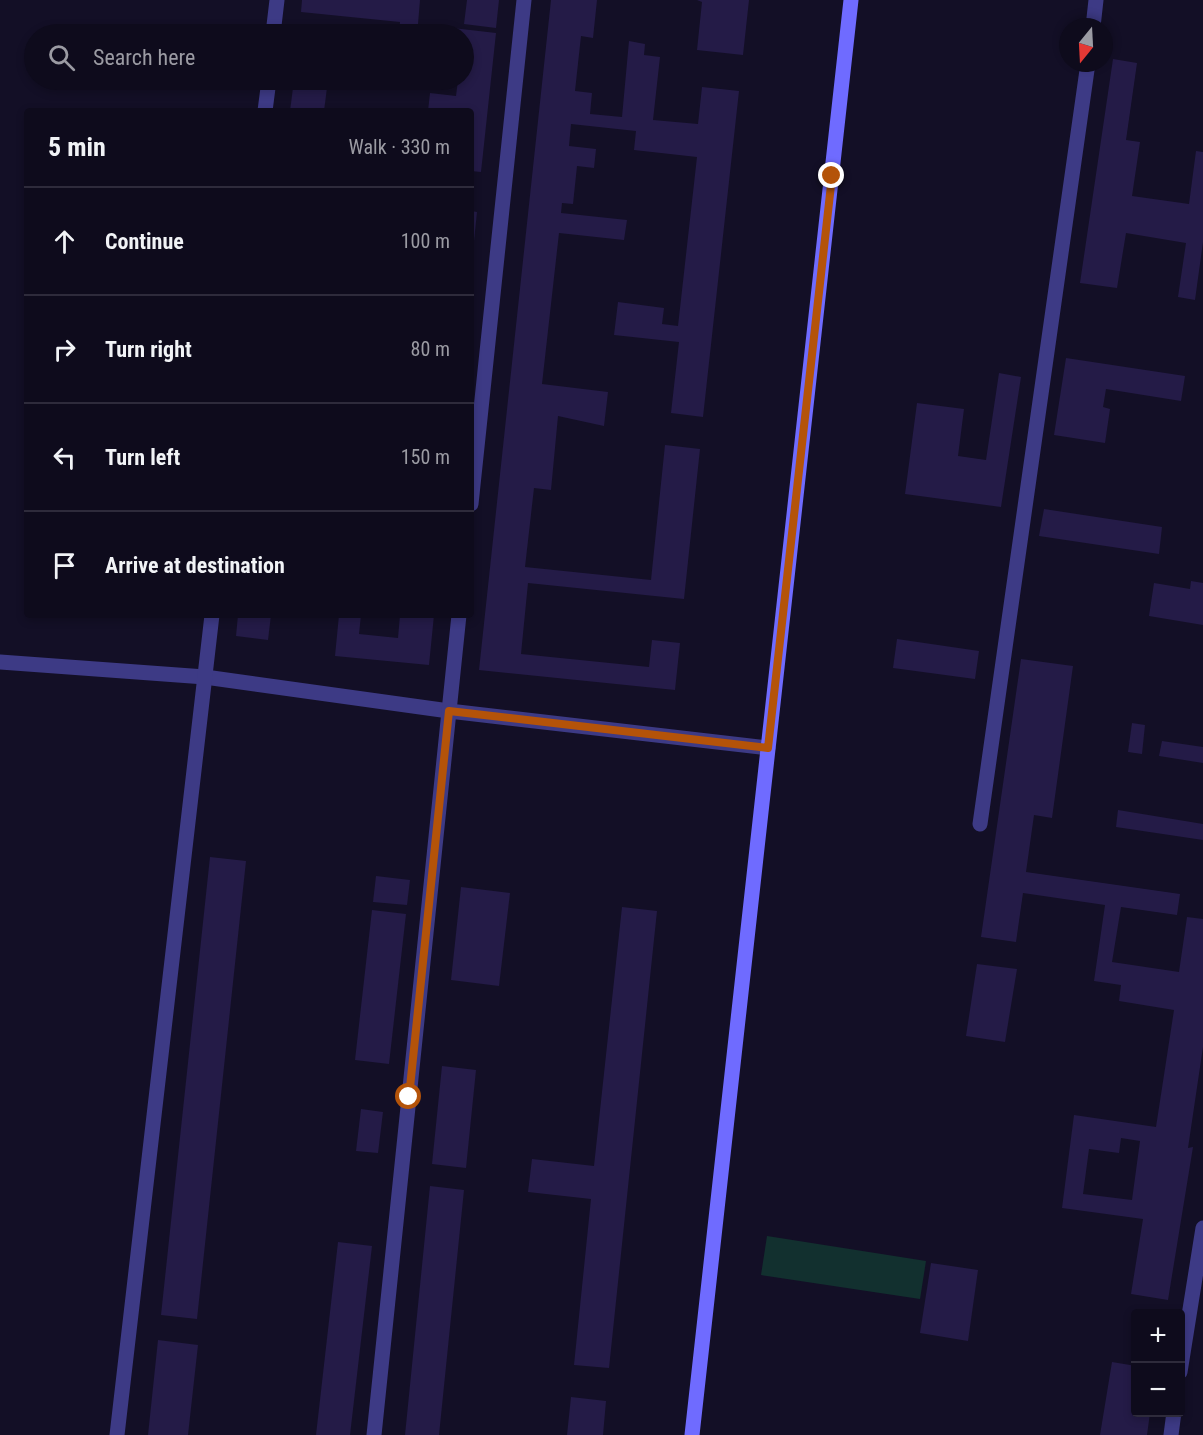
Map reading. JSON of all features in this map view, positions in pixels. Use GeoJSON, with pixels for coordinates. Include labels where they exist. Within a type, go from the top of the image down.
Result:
{"type":"FeatureCollection","features":[{"type":"Feature","properties":{"kind":"street"},"geometry":{"type":"LineString","coordinates":[[274,24],[277,0]]}},
{"type":"Feature","properties":{"kind":"street"},"geometry":{"type":"LineString","coordinates":[[474,475],[524,0]]}},
{"type":"Feature","properties":{"kind":"street"},"geometry":{"type":"LineString","coordinates":[[692,1435],[851,0]]}},
{"type":"Feature","properties":{"kind":"street"},"geometry":{"type":"LineString","coordinates":[[1094,18],[1096,0]]}},
{"type":"Feature","properties":{"kind":"street"},"geometry":{"type":"LineString","coordinates":[[980,824],[1087,72]]}},
{"type":"Feature","properties":{"kind":"street"},"geometry":{"type":"LineString","coordinates":[[265,108],[267,90]]}},
{"type":"Feature","properties":{"kind":"street"},"geometry":{"type":"LineString","coordinates":[[117,1435],[212,618]]}},
{"type":"Feature","properties":{"kind":"street"},"geometry":{"type":"LineString","coordinates":[[374,1435],[459,618]]}},
{"type":"Feature","properties":{"kind":"street"},"geometry":{"type":"LineString","coordinates":[[0,662],[205,677],[449,711],[768,748]]}},
{"type":"Feature","properties":{"kind":"street"},"geometry":{"type":"LineString","coordinates":[[1181,1363],[1203,1228]]}},
{"type":"Feature","properties":{"kind":"street"},"geometry":{"type":"LineString","coordinates":[[1171,1435],[1173,1417]]}},
{"type":"Feature","properties":{"kind":"green space"},"geometry":{"type":"Polygon","coordinates":[[[767,1236],[926,1261],[920,1299],[761,1275],[767,1236]]]}},
{"type":"Feature","properties":{"kind":"building"},"geometry":{"type":"Polygon","coordinates":[[[302,0],[420,0],[418,24],[400,24],[400,22],[301,12],[302,0]]]}},
{"type":"Feature","properties":{"kind":"building"},"geometry":{"type":"Polygon","coordinates":[[[467,0],[499,0],[496,28],[464,24],[467,0]]]}},
{"type":"Feature","properties":{"kind":"building"},"geometry":{"type":"Polygon","coordinates":[[[551,0],[597,0],[593,38],[581,36],[575,91],[592,93],[590,114],[622,117],[629,41],[645,44],[644,55],[660,57],[653,120],[698,124],[702,87],[739,91],[703,417],[671,413],[679,342],[614,335],[618,302],[664,308],[662,324],[678,326],[697,157],[634,150],[636,131],[571,124],[569,146],[596,149],[594,168],[577,166],[573,204],[562,203],[561,213],[627,220],[624,240],[559,233],[542,384],[608,392],[604,426],[558,416],[551,490],[534,488],[525,567],[651,580],[665,445],[700,449],[684,599],[528,583],[521,654],[649,667],[652,640],[680,643],[675,690],[479,670],[551,0]]]}},
{"type":"Feature","properties":{"kind":"building"},"geometry":{"type":"Polygon","coordinates":[[[697,0],[749,0],[743,55],[697,50],[702,2],[697,0]]]}},
{"type":"Feature","properties":{"kind":"building"},"geometry":{"type":"Polygon","coordinates":[[[474,30],[496,33],[481,172],[474,171],[474,108],[428,108],[430,93],[456,96],[457,90],[474,90],[474,30]]]}},
{"type":"Feature","properties":{"kind":"building"},"geometry":{"type":"Polygon","coordinates":[[[1113,59],[1137,63],[1126,140],[1140,142],[1132,196],[1189,204],[1196,151],[1203,152],[1203,242],[1195,300],[1178,297],[1186,243],[1126,233],[1117,288],[1080,283],[1111,72],[1113,72],[1113,59]]]}},
{"type":"Feature","properties":{"kind":"building"},"geometry":{"type":"Polygon","coordinates":[[[293,90],[327,90],[324,108],[290,108],[293,90]]]}},
{"type":"Feature","properties":{"kind":"building"},"geometry":{"type":"Polygon","coordinates":[[[474,212],[477,212],[474,241],[474,212]]]}},
{"type":"Feature","properties":{"kind":"building"},"geometry":{"type":"Polygon","coordinates":[[[1066,358],[1185,376],[1181,401],[1106,389],[1103,407],[1110,409],[1105,443],[1054,435],[1066,358]]]}},
{"type":"Feature","properties":{"kind":"building"},"geometry":{"type":"Polygon","coordinates":[[[999,373],[1021,377],[1001,507],[905,494],[917,403],[964,409],[958,456],[986,460],[999,373]]]}},
{"type":"Feature","properties":{"kind":"building"},"geometry":{"type":"Polygon","coordinates":[[[1044,509],[1162,527],[1159,554],[1039,536],[1044,509]]]}},
{"type":"Feature","properties":{"kind":"building"},"geometry":{"type":"Polygon","coordinates":[[[1191,581],[1203,583],[1203,625],[1149,616],[1154,583],[1190,589],[1191,581]]]}},
{"type":"Feature","properties":{"kind":"building"},"geometry":{"type":"Polygon","coordinates":[[[238,618],[271,618],[268,640],[236,636],[238,618]]]}},
{"type":"Feature","properties":{"kind":"building"},"geometry":{"type":"Polygon","coordinates":[[[339,618],[361,618],[359,634],[398,638],[400,618],[434,618],[429,665],[335,656],[339,618]]]}},
{"type":"Feature","properties":{"kind":"building"},"geometry":{"type":"Polygon","coordinates":[[[897,639],[979,651],[975,679],[893,668],[897,639]]]}},
{"type":"Feature","properties":{"kind":"building"},"geometry":{"type":"Polygon","coordinates":[[[1021,659],[1073,666],[1052,818],[1034,815],[1026,872],[1180,894],[1177,915],[1121,907],[1112,962],[1179,972],[1187,917],[1203,919],[1203,1047],[1188,1148],[1193,1147],[1168,1300],[1131,1294],[1143,1219],[1062,1208],[1074,1115],[1156,1127],[1174,1010],[1119,1001],[1121,985],[1094,981],[1105,905],[1023,893],[1016,942],[981,937],[1021,659]],[[1121,1138],[1119,1153],[1089,1149],[1083,1194],[1132,1200],[1140,1141],[1121,1138]]]}},
{"type":"Feature","properties":{"kind":"building"},"geometry":{"type":"Polygon","coordinates":[[[1132,723],[1145,725],[1142,754],[1128,752],[1132,723]]]}},
{"type":"Feature","properties":{"kind":"building"},"geometry":{"type":"Polygon","coordinates":[[[1162,741],[1203,747],[1203,763],[1159,756],[1162,741]]]}},
{"type":"Feature","properties":{"kind":"building"},"geometry":{"type":"Polygon","coordinates":[[[1118,810],[1203,824],[1203,840],[1116,827],[1118,810]]]}},
{"type":"Feature","properties":{"kind":"building"},"geometry":{"type":"Polygon","coordinates":[[[210,857],[246,861],[197,1319],[161,1315],[210,857]]]}},
{"type":"Feature","properties":{"kind":"building"},"geometry":{"type":"Polygon","coordinates":[[[376,876],[410,880],[407,905],[373,902],[376,876]]]}},
{"type":"Feature","properties":{"kind":"building"},"geometry":{"type":"Polygon","coordinates":[[[461,887],[510,893],[499,986],[451,980],[461,887]]]}},
{"type":"Feature","properties":{"kind":"building"},"geometry":{"type":"Polygon","coordinates":[[[622,907],[657,911],[609,1368],[574,1365],[591,1199],[528,1192],[532,1159],[594,1166],[622,907]]]}},
{"type":"Feature","properties":{"kind":"building"},"geometry":{"type":"Polygon","coordinates":[[[372,910],[406,914],[389,1064],[355,1060],[372,910]]]}},
{"type":"Feature","properties":{"kind":"building"},"geometry":{"type":"Polygon","coordinates":[[[977,964],[1017,969],[1005,1042],[966,1036],[977,964]]]}},
{"type":"Feature","properties":{"kind":"building"},"geometry":{"type":"Polygon","coordinates":[[[442,1066],[476,1070],[466,1168],[432,1164],[442,1066]]]}},
{"type":"Feature","properties":{"kind":"building"},"geometry":{"type":"Polygon","coordinates":[[[361,1109],[383,1112],[378,1153],[356,1151],[361,1109]]]}},
{"type":"Feature","properties":{"kind":"building"},"geometry":{"type":"Polygon","coordinates":[[[430,1186],[464,1190],[439,1435],[405,1435],[430,1186]]]}},
{"type":"Feature","properties":{"kind":"building"},"geometry":{"type":"Polygon","coordinates":[[[338,1242],[372,1246],[350,1435],[316,1435],[338,1242]]]}},
{"type":"Feature","properties":{"kind":"building"},"geometry":{"type":"Polygon","coordinates":[[[931,1263],[978,1270],[968,1341],[920,1333],[931,1263]]]}},
{"type":"Feature","properties":{"kind":"building"},"geometry":{"type":"Polygon","coordinates":[[[158,1340],[198,1345],[188,1435],[148,1435],[158,1340]]]}},
{"type":"Feature","properties":{"kind":"building"},"geometry":{"type":"Polygon","coordinates":[[[1112,1362],[1131,1365],[1131,1417],[1149,1417],[1147,1435],[1100,1435],[1112,1362]]]}},
{"type":"Feature","properties":{"kind":"building"},"geometry":{"type":"Polygon","coordinates":[[[571,1397],[606,1401],[603,1435],[567,1435],[571,1397]]]}},
{"type":"Feature","properties":{"kind":"route"},"geometry":{"type":"LineString","coordinates":[[409,1097],[449,711],[768,748],[832,176]]}}]}
